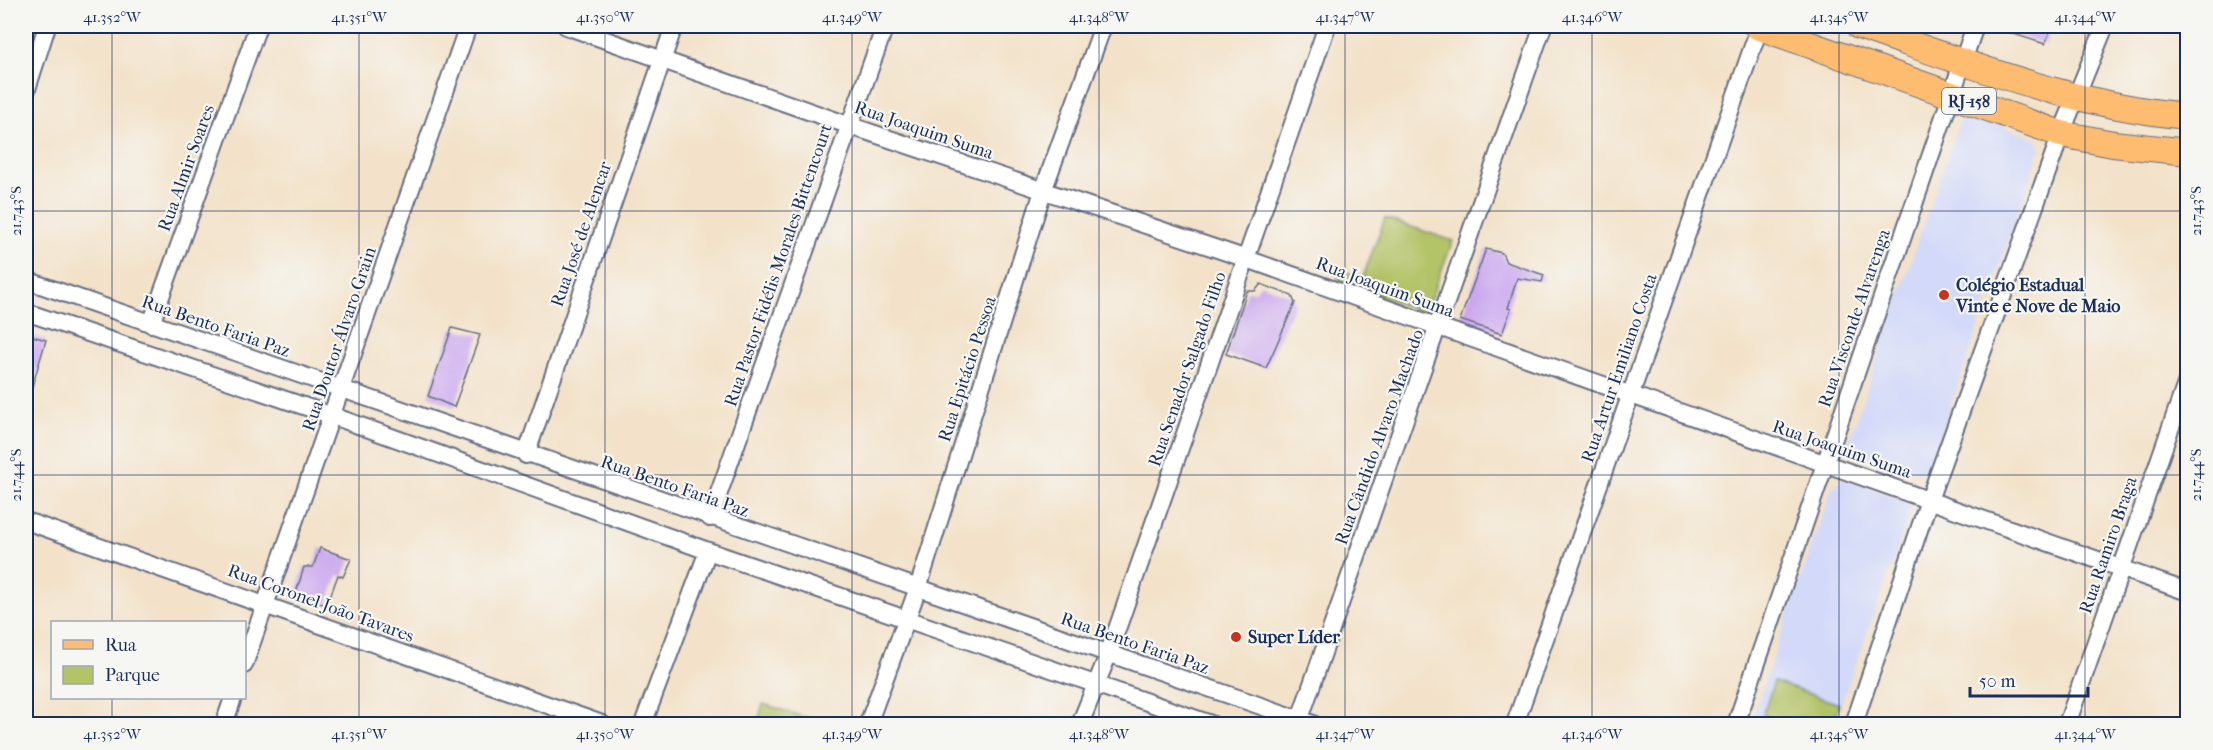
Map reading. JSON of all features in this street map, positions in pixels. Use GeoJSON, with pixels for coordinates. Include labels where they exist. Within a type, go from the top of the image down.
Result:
{"type":"FeatureCollection","features":[{"type":"Feature","properties":{"kind":"main road","name":"RJ-158"},"geometry":{"type":"LineString","coordinates":[[1759,26],[2061,134],[2113,144],[2187,152]]}},
{"type":"Feature","properties":{"kind":"main road","name":"RJ-158"},"geometry":{"type":"LineString","coordinates":[[1859,26],[2077,99],[2146,113],[2187,116]]}},
{"type":"Feature","properties":{"kind":"street"},"geometry":{"type":"LineString","coordinates":[[26,92],[47,26]]}},
{"type":"Feature","properties":{"kind":"street","name":"Rua Almir Soares"},"geometry":{"type":"LineString","coordinates":[[151,324],[258,26]]}},
{"type":"Feature","properties":{"kind":"street","name":"Rua Doutor Álvaro Grain"},"geometry":{"type":"LineString","coordinates":[[246,659],[343,390],[468,26]]}},
{"type":"Feature","properties":{"kind":"street","name":"Rua Joaquim Suma"},"geometry":{"type":"LineString","coordinates":[[566,26],[848,125],[1247,259],[2187,592]]}},
{"type":"Feature","properties":{"kind":"street","name":"Rua José de Alencar"},"geometry":{"type":"LineString","coordinates":[[526,455],[674,26]]}},
{"type":"Feature","properties":{"kind":"street","name":"Rua Pastor Fidélis Morales Bittencourt"},"geometry":{"type":"LineString","coordinates":[[710,518],[885,26]]}},
{"type":"Feature","properties":{"kind":"street","name":"Rua Epitácio Pessoa"},"geometry":{"type":"LineString","coordinates":[[868,724],[918,588],[1043,191],[1103,26]]}},
{"type":"Feature","properties":{"kind":"street","name":"Rua Senador Salgado Filho"},"geometry":{"type":"LineString","coordinates":[[1080,724],[1108,655],[1327,26]]}},
{"type":"Feature","properties":{"kind":"street","name":"Rua Cândido Alvaro Machado"},"geometry":{"type":"LineString","coordinates":[[1303,723],[1543,26]]}},
{"type":"Feature","properties":{"kind":"street","name":"Rua Artur Emiliano Costa"},"geometry":{"type":"LineString","coordinates":[[1515,724],[1759,26]]}},
{"type":"Feature","properties":{"kind":"street","name":"Rua Visconde Alvarenga"},"geometry":{"type":"LineString","coordinates":[[1736,724],[1975,26]]}},
{"type":"Feature","properties":{"kind":"street"},"geometry":{"type":"LineString","coordinates":[[1854,724],[1929,500],[2061,134],[2105,26]]}},
{"type":"Feature","properties":{"kind":"street","name":"Rua Bento Faria Paz"},"geometry":{"type":"LineString","coordinates":[[26,280],[1303,723]]}},
{"type":"Feature","properties":{"kind":"street"},"geometry":{"type":"LineString","coordinates":[[26,312],[333,416],[708,550],[1211,724]]}},
{"type":"Feature","properties":{"kind":"street","name":"Rua Ramiro Braga"},"geometry":{"type":"LineString","coordinates":[[2067,724],[2187,378]]}},
{"type":"Feature","properties":{"kind":"street","name":"Rua Coronel João Tavares"},"geometry":{"type":"LineString","coordinates":[[26,520],[602,724]]}},
{"type":"Feature","properties":{"kind":"street"},"geometry":{"type":"LineString","coordinates":[[643,724],[708,550]]}},
{"type":"Feature","properties":{"kind":"street"},"geometry":{"type":"LineString","coordinates":[[224,724],[233,699]]}},
{"type":"Feature","properties":{"kind":"shaded area","name":"Colégio Estadual Vinte e Nove de Maio"},"geometry":{"type":"Polygon","coordinates":[[[1967,113],[2036,139],[2041,147],[1929,469],[1919,473],[1852,451],[1848,443],[1960,120],[1967,113]]]}},
{"type":"Feature","properties":{"kind":"shaded area"},"geometry":{"type":"Polygon","coordinates":[[[1843,478],[1908,502],[1911,512],[1834,724],[1750,724],[1832,488],[1843,478]]]}},
{"type":"Feature","properties":{"kind":"green space"},"geometry":{"type":"Polygon","coordinates":[[[1385,218],[1453,241],[1426,310],[1421,312],[1337,280],[1340,271],[1363,277],[1385,218]]]}},
{"type":"Feature","properties":{"kind":"green space"},"geometry":{"type":"Polygon","coordinates":[[[1774,682],[1839,704],[1832,724],[1791,724],[1763,715],[1774,682]]]}},
{"type":"Feature","properties":{"kind":"green space"},"geometry":{"type":"Polygon","coordinates":[[[763,704],[827,724],[757,724],[763,704]]]}},
{"type":"Feature","properties":{"kind":"building"},"geometry":{"type":"Polygon","coordinates":[[[1995,26],[2052,26],[2045,44],[1995,28],[1995,26]]]}},
{"type":"Feature","properties":{"kind":"building"},"geometry":{"type":"Polygon","coordinates":[[[1486,249],[1502,253],[1506,262],[1544,275],[1542,282],[1517,278],[1508,308],[1511,309],[1502,334],[1460,320],[1486,249]]]}},
{"type":"Feature","properties":{"kind":"building"},"geometry":{"type":"Polygon","coordinates":[[[1261,284],[1292,296],[1295,303],[1266,368],[1226,354],[1247,291],[1255,291],[1261,284]]]}},
{"type":"Feature","properties":{"kind":"building"},"geometry":{"type":"Polygon","coordinates":[[[452,328],[480,335],[454,407],[428,396],[452,328]]]}},
{"type":"Feature","properties":{"kind":"building"},"geometry":{"type":"Polygon","coordinates":[[[26,334],[46,340],[29,397],[26,397],[26,334]]]}},
{"type":"Feature","properties":{"kind":"building"},"geometry":{"type":"Polygon","coordinates":[[[320,548],[351,559],[343,577],[338,575],[327,605],[295,596],[304,567],[313,567],[320,548]]]}},
{"type":"Feature","properties":{"kind":"place","name":"Colégio Estadual Vinte e Nove de Maio"},"geometry":{"type":"Point","coordinates":[1944,295]}},
{"type":"Feature","properties":{"kind":"place","name":"Super Líder"},"geometry":{"type":"Point","coordinates":[1236,637]}}]}
